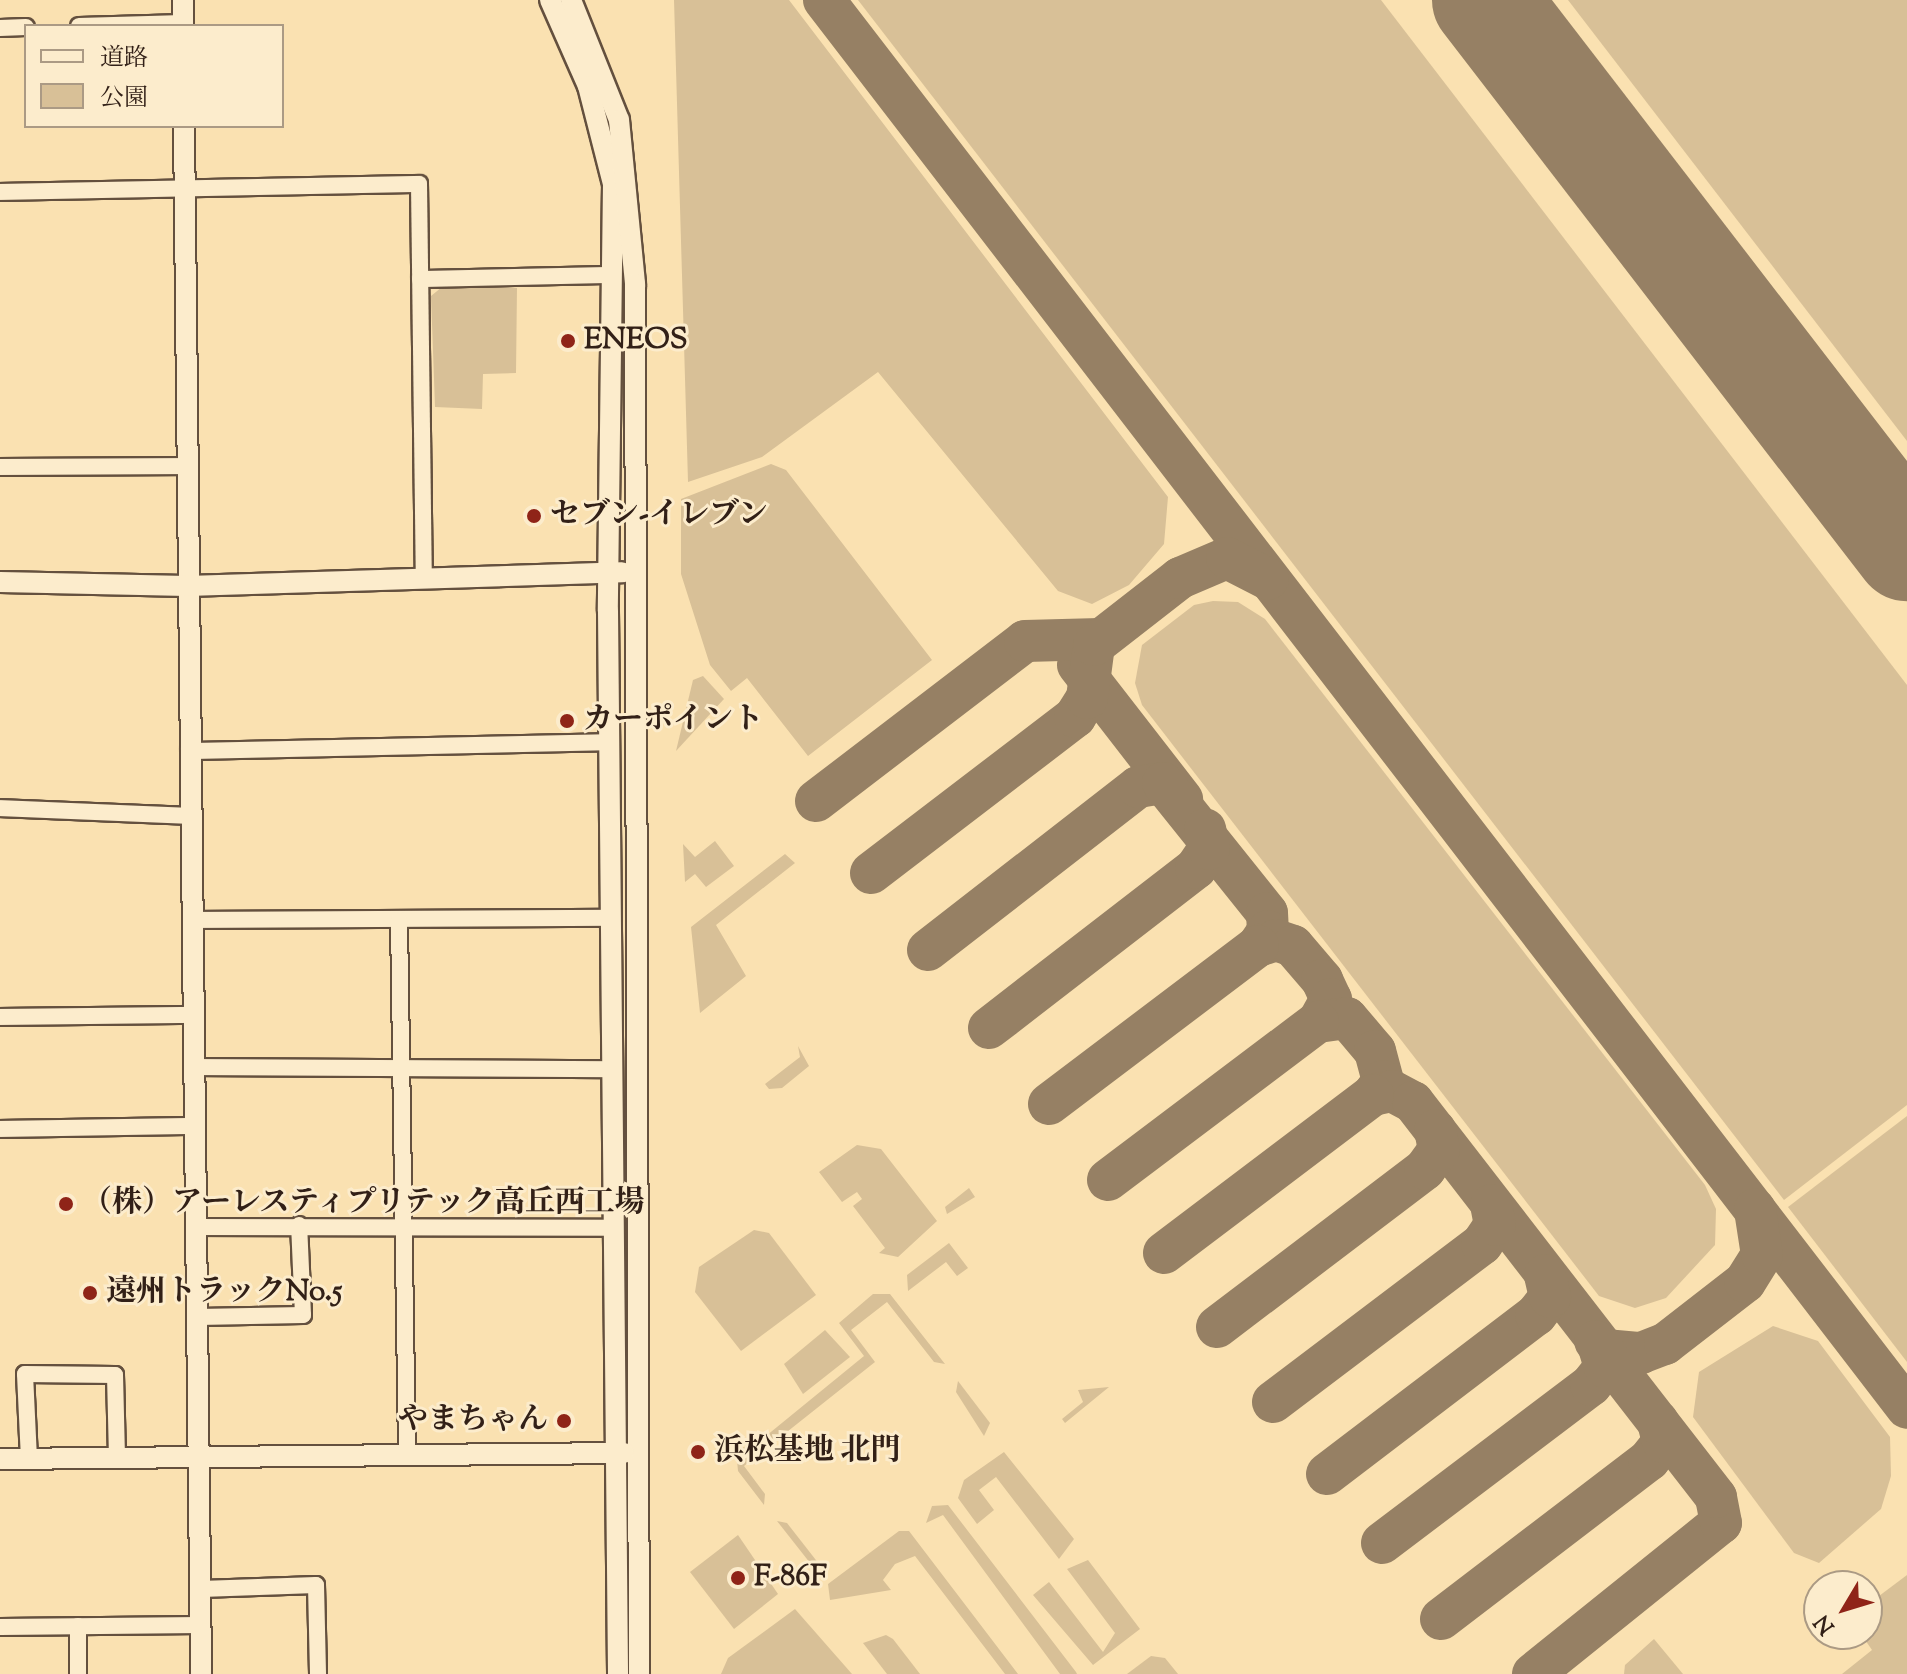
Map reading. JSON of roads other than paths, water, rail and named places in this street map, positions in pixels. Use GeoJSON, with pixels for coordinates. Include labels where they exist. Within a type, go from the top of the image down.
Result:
{"type":"FeatureCollection","features":[{"type":"Feature","properties":{"kind":"street"},"geometry":{"type":"LineString","coordinates":[[183,0],[183,24]]}},
{"type":"Feature","properties":{"kind":"street"},"geometry":{"type":"LineString","coordinates":[[550,0],[588,86],[613,184],[608,573],[610,1228],[618,1674]]}},
{"type":"Feature","properties":{"kind":"street"},"geometry":{"type":"LineString","coordinates":[[571,0],[619,120],[630,179],[639,1674]]}},
{"type":"Feature","properties":{"kind":"street"},"geometry":{"type":"LineString","coordinates":[[0,28],[24,27]]}},
{"type":"Feature","properties":{"kind":"street"},"geometry":{"type":"LineString","coordinates":[[184,128],[201,1674]]}},
{"type":"Feature","properties":{"kind":"street"},"geometry":{"type":"LineString","coordinates":[[0,192],[185,191],[419,184],[424,575]]}},
{"type":"Feature","properties":{"kind":"street"},"geometry":{"type":"LineString","coordinates":[[420,279],[610,275]]}},
{"type":"Feature","properties":{"kind":"street"},"geometry":{"type":"LineString","coordinates":[[0,467],[187,466]]}},
{"type":"Feature","properties":{"kind":"street"},"geometry":{"type":"LineString","coordinates":[[0,582],[187,586],[424,575],[634,571]]}},
{"type":"Feature","properties":{"kind":"street"},"geometry":{"type":"LineString","coordinates":[[189,751],[609,742]]}},
{"type":"Feature","properties":{"kind":"street"},"geometry":{"type":"LineString","coordinates":[[0,808],[190,816]]}},
{"type":"Feature","properties":{"kind":"street"},"geometry":{"type":"LineString","coordinates":[[195,920],[609,918]]}},
{"type":"Feature","properties":{"kind":"street"},"geometry":{"type":"LineString","coordinates":[[399,920],[407,1455]]}},
{"type":"Feature","properties":{"kind":"street"},"geometry":{"type":"LineString","coordinates":[[0,1017],[195,1015]]}},
{"type":"Feature","properties":{"kind":"street"},"geometry":{"type":"LineString","coordinates":[[196,1067],[401,1072],[610,1069]]}},
{"type":"Feature","properties":{"kind":"street"},"geometry":{"type":"LineString","coordinates":[[0,1129],[195,1126]]}},
{"type":"Feature","properties":{"kind":"street"},"geometry":{"type":"LineString","coordinates":[[197,1227],[404,1224],[610,1228]]}},
{"type":"Feature","properties":{"kind":"street"},"geometry":{"type":"LineString","coordinates":[[198,1317],[303,1315],[299,1225]]}},
{"type":"Feature","properties":{"kind":"street"},"geometry":{"type":"LineString","coordinates":[[29,1459],[25,1374],[115,1375],[117,1458]]}},
{"type":"Feature","properties":{"kind":"street"},"geometry":{"type":"LineString","coordinates":[[0,1459],[636,1453]]}},
{"type":"Feature","properties":{"kind":"street"},"geometry":{"type":"LineString","coordinates":[[201,1589],[316,1585],[318,1674]]}},
{"type":"Feature","properties":{"kind":"street"},"geometry":{"type":"LineString","coordinates":[[0,1627],[201,1625]]}},
{"type":"Feature","properties":{"kind":"street"},"geometry":{"type":"LineString","coordinates":[[78,1626],[78,1674]]}},
{"type":"Feature","properties":{"kind":"place","name":"ENEOS"},"geometry":{"type":"Point","coordinates":[568,341]}},
{"type":"Feature","properties":{"kind":"place","name":"セブン-イレブン"},"geometry":{"type":"Point","coordinates":[534,516]}},
{"type":"Feature","properties":{"kind":"place","name":"カーポイント"},"geometry":{"type":"Point","coordinates":[567,721]}},
{"type":"Feature","properties":{"kind":"place","name":"（株）アーレスティプリテック高丘西工場"},"geometry":{"type":"Point","coordinates":[66,1204]}},
{"type":"Feature","properties":{"kind":"place","name":"遠州トラックNo.5"},"geometry":{"type":"Point","coordinates":[90,1293]}},
{"type":"Feature","properties":{"kind":"place","name":"やまちゃん"},"geometry":{"type":"Point","coordinates":[564,1421]}},
{"type":"Feature","properties":{"kind":"place","name":"浜松基地 北門"},"geometry":{"type":"Point","coordinates":[698,1452]}},
{"type":"Feature","properties":{"kind":"place","name":"F-86F"},"geometry":{"type":"Point","coordinates":[738,1578]}}]}
